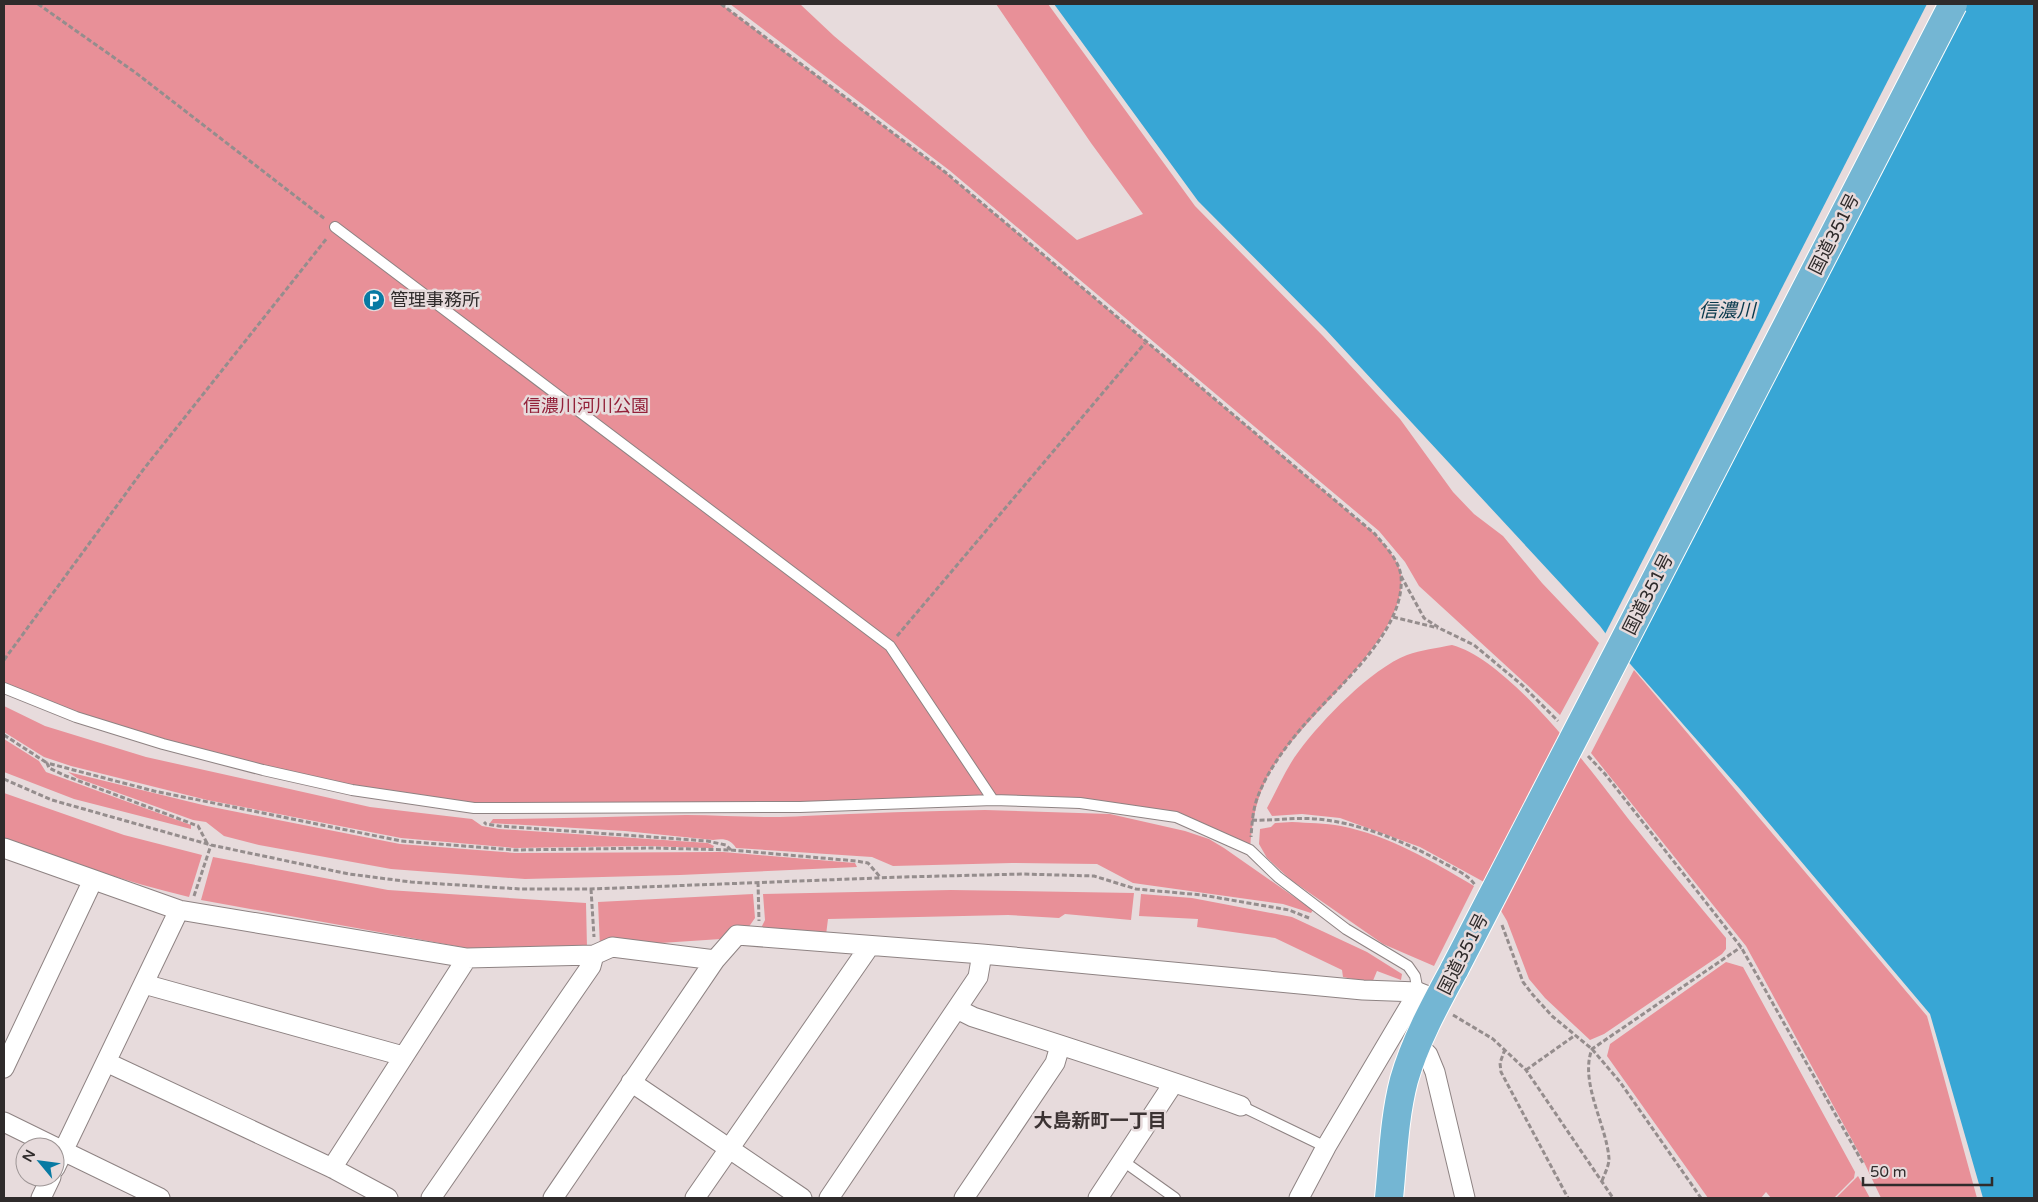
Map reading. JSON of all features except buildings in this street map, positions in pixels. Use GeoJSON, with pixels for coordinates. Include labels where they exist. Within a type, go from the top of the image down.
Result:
{"type":"FeatureCollection","features":[{"type":"Feature","properties":{"kind":"highway","name":"国道351号"},"geometry":{"type":"LineString","coordinates":[[1389,1198],[1398,1112],[1405,1079],[1434,1002],[1455,968],[1953,4]]}},
{"type":"Feature","properties":{"kind":"street"},"geometry":{"type":"LineString","coordinates":[[4,849],[184,910],[467,958],[594,955],[612,947],[715,960]]}},
{"type":"Feature","properties":{"kind":"street"},"geometry":{"type":"LineString","coordinates":[[4,1068],[93,880]]}},
{"type":"Feature","properties":{"kind":"street"},"geometry":{"type":"LineString","coordinates":[[64,1137],[106,1062],[144,984],[184,910]]}},
{"type":"Feature","properties":{"kind":"street"},"geometry":{"type":"LineString","coordinates":[[553,1198],[715,960],[737,934],[982,954],[1363,990],[1434,1002],[1326,1147],[1299,1198]]}},
{"type":"Feature","properties":{"kind":"street"},"geometry":{"type":"LineString","coordinates":[[695,1198],[869,946]]}},
{"type":"Feature","properties":{"kind":"street"},"geometry":{"type":"LineString","coordinates":[[829,1198],[958,1009],[978,977],[982,954]]}},
{"type":"Feature","properties":{"kind":"street"},"geometry":{"type":"LineString","coordinates":[[431,1198],[591,966],[594,955]]}},
{"type":"Feature","properties":{"kind":"street"},"geometry":{"type":"LineString","coordinates":[[332,1168],[467,958]]}},
{"type":"Feature","properties":{"kind":"street"},"geometry":{"type":"LineString","coordinates":[[144,984],[403,1056]]}},
{"type":"Feature","properties":{"kind":"street"},"geometry":{"type":"LineString","coordinates":[[958,1009],[973,1017],[1128,1066],[1173,1084],[1240,1106]]}},
{"type":"Feature","properties":{"kind":"street"},"geometry":{"type":"LineString","coordinates":[[1417,1044],[1428,1055],[1435,1072],[1465,1198]]}},
{"type":"Feature","properties":{"kind":"street"},"geometry":{"type":"LineString","coordinates":[[964,1198],[1055,1063],[1060,1046]]}},
{"type":"Feature","properties":{"kind":"street"},"geometry":{"type":"LineString","coordinates":[[106,1062],[332,1168],[388,1198]]}},
{"type":"Feature","properties":{"kind":"street"},"geometry":{"type":"LineString","coordinates":[[631,1082],[802,1198]]}},
{"type":"Feature","properties":{"kind":"street"},"geometry":{"type":"LineString","coordinates":[[1098,1198],[1173,1084]]}},
{"type":"Feature","properties":{"kind":"street"},"geometry":{"type":"LineString","coordinates":[[4,1122],[35,1137]]}},
{"type":"Feature","properties":{"kind":"street"},"geometry":{"type":"LineString","coordinates":[[65,1151],[160,1198]]}},
{"type":"Feature","properties":{"kind":"lane"},"geometry":{"type":"LineString","coordinates":[[335,227],[890,646],[993,800]]}},
{"type":"Feature","properties":{"kind":"lane"},"geometry":{"type":"LineString","coordinates":[[4,688],[76,717],[163,744],[264,770],[352,790],[474,808],[800,807],[993,800],[1080,803],[1176,817],[1250,850],[1278,877],[1346,928],[1408,966],[1434,1002]]}},
{"type":"Feature","properties":{"kind":"lane"},"geometry":{"type":"LineString","coordinates":[[1240,1106],[1326,1147]]}},
{"type":"Feature","properties":{"kind":"lane"},"geometry":{"type":"LineString","coordinates":[[1123,1161],[1175,1198]]}},
{"type":"Feature","properties":{"kind":"path"},"geometry":{"type":"LineString","coordinates":[[4,660],[143,470],[335,227],[136,73],[38,4]]}},
{"type":"Feature","properties":{"kind":"path"},"geometry":{"type":"LineString","coordinates":[[721,4],[944,172],[1145,343],[1375,534],[1392,554],[1424,618],[1441,629],[1474,645],[1494,660],[1562,725]]}},
{"type":"Feature","properties":{"kind":"path"},"geometry":{"type":"LineString","coordinates":[[890,646],[1145,343]]}},
{"type":"Feature","properties":{"kind":"path"},"geometry":{"type":"LineString","coordinates":[[1250,850],[1252,820],[1258,796],[1276,762],[1303,726],[1380,641],[1393,617],[1401,575]]}},
{"type":"Feature","properties":{"kind":"path"},"geometry":{"type":"LineString","coordinates":[[1393,617],[1441,629]]}},
{"type":"Feature","properties":{"kind":"path"},"geometry":{"type":"LineString","coordinates":[[4,735],[47,763],[154,792],[401,841],[515,850],[651,848],[731,850],[856,860],[868,864],[882,879]]}},
{"type":"Feature","properties":{"kind":"path"},"geometry":{"type":"LineString","coordinates":[[1587,756],[1605,774],[1740,946],[1864,1165]]}},
{"type":"Feature","properties":{"kind":"path"},"geometry":{"type":"LineString","coordinates":[[47,763],[50,768],[66,776],[198,826],[209,844]]}},
{"type":"Feature","properties":{"kind":"path"},"geometry":{"type":"LineString","coordinates":[[4,779],[68,805],[209,844],[349,874],[411,882],[521,889],[592,890],[758,882],[1022,874],[1094,876],[1136,889],[1202,895],[1289,910],[1313,919]]}},
{"type":"Feature","properties":{"kind":"path"},"geometry":{"type":"LineString","coordinates":[[474,808],[486,824],[707,841],[726,845],[731,850]]}},
{"type":"Feature","properties":{"kind":"path"},"geometry":{"type":"LineString","coordinates":[[1252,820],[1316,819],[1342,822],[1364,828],[1423,852],[1472,880],[1478,888]]}},
{"type":"Feature","properties":{"kind":"path"},"geometry":{"type":"LineString","coordinates":[[184,910],[209,844]]}},
{"type":"Feature","properties":{"kind":"path"},"geometry":{"type":"LineString","coordinates":[[752,935],[760,918],[758,882]]}},
{"type":"Feature","properties":{"kind":"path"},"geometry":{"type":"LineString","coordinates":[[592,890],[594,955]]}},
{"type":"Feature","properties":{"kind":"path"},"geometry":{"type":"LineString","coordinates":[[1500,919],[1524,982],[1552,1016],[1592,1049],[1620,1082],[1701,1198]]}},
{"type":"Feature","properties":{"kind":"path"},"geometry":{"type":"LineString","coordinates":[[1602,1181],[1609,1161],[1590,1080],[1588,1058],[1592,1049],[1740,946]]}},
{"type":"Feature","properties":{"kind":"path"},"geometry":{"type":"LineString","coordinates":[[1434,1002],[1505,1050],[1526,1070],[1613,1198]]}},
{"type":"Feature","properties":{"kind":"path"},"geometry":{"type":"LineString","coordinates":[[1526,1070],[1575,1036]]}},
{"type":"Feature","properties":{"kind":"path"},"geometry":{"type":"LineString","coordinates":[[1505,1050],[1500,1063],[1501,1072],[1568,1198]]}},
{"type":"Feature","properties":{"kind":"green space","name":"信濃川河川公園"},"geometry":{"type":"Polygon","coordinates":[[[4,4],[721,4],[945,172],[1375,534],[1395,559],[1401,575],[1399,598],[1389,622],[1354,672],[1292,741],[1270,772],[1257,804],[1252,826],[1250,850],[1176,817],[1080,803],[474,808],[411,800],[163,744],[4,688],[4,4]]]}},
{"type":"Feature","properties":{"kind":"green space"},"geometry":{"type":"Polygon","coordinates":[[[730,4],[800,4],[834,36],[1077,240],[1143,214],[1091,143],[996,4],[1048,4],[1195,206],[1323,336],[1400,419],[1453,492],[1474,514],[1503,536],[1542,583],[1599,643],[1560,715],[1419,586],[1405,562],[1379,531],[949,170],[730,4]]]}},
{"type":"Feature","properties":{"kind":"green space"},"geometry":{"type":"Polygon","coordinates":[[[1452,645],[1475,655],[1499,672],[1549,721],[1573,748],[1726,938],[1726,949],[1722,954],[1604,1034],[1590,1040],[1545,998],[1529,979],[1507,921],[1484,882],[1420,847],[1340,818],[1302,814],[1272,816],[1267,808],[1299,751],[1334,711],[1363,683],[1393,662],[1407,655],[1452,645]]]}},
{"type":"Feature","properties":{"kind":"green space"},"geometry":{"type":"Polygon","coordinates":[[[1634,670],[1927,1016],[1977,1198],[1881,1198],[1863,1160],[1746,946],[1591,753],[1634,670]]]}},
{"type":"Feature","properties":{"kind":"green space"},"geometry":{"type":"Polygon","coordinates":[[[4,706],[45,726],[146,757],[370,807],[472,819],[482,826],[499,829],[708,843],[714,846],[713,848],[646,846],[515,848],[401,838],[207,800],[71,766],[44,757],[4,732],[4,706]]]}},
{"type":"Feature","properties":{"kind":"green space"},"geometry":{"type":"Polygon","coordinates":[[[4,739],[39,761],[46,772],[191,825],[191,829],[74,799],[4,772],[4,739]]]}},
{"type":"Feature","properties":{"kind":"green space"},"geometry":{"type":"Polygon","coordinates":[[[68,772],[207,806],[400,844],[515,853],[723,852],[855,863],[857,867],[680,875],[525,879],[391,869],[259,845],[224,836],[206,822],[193,820],[77,778],[68,772]]]}},
{"type":"Feature","properties":{"kind":"green space"},"geometry":{"type":"Polygon","coordinates":[[[4,793],[124,835],[202,855],[189,897],[96,871],[4,839],[4,793]]]}},
{"type":"Feature","properties":{"kind":"green space"},"geometry":{"type":"Polygon","coordinates":[[[985,810],[1110,814],[1185,831],[1209,839],[1224,848],[1313,910],[1311,913],[1283,904],[1133,883],[1097,864],[1012,863],[893,866],[872,857],[736,848],[732,843],[723,839],[713,840],[625,831],[490,823],[493,819],[686,815],[774,817],[985,810]]]}},
{"type":"Feature","properties":{"kind":"green space"},"geometry":{"type":"Polygon","coordinates":[[[1292,822],[1341,826],[1377,836],[1410,850],[1474,886],[1434,966],[1383,944],[1291,880],[1267,858],[1259,844],[1260,829],[1271,827],[1275,823],[1292,822]]]}},
{"type":"Feature","properties":{"kind":"green space"},"geometry":{"type":"Polygon","coordinates":[[[213,857],[388,890],[586,903],[587,948],[510,950],[467,948],[201,900],[213,857]]]}},
{"type":"Feature","properties":{"kind":"green space"},"geometry":{"type":"Polygon","coordinates":[[[951,890],[1134,893],[1131,920],[1065,914],[1059,918],[1008,915],[828,919],[826,935],[759,932],[765,920],[763,894],[951,890]]]}},
{"type":"Feature","properties":{"kind":"green space"},"geometry":{"type":"Polygon","coordinates":[[[753,894],[755,918],[748,928],[733,929],[721,939],[600,947],[598,902],[753,894]]]}},
{"type":"Feature","properties":{"kind":"green space"},"geometry":{"type":"Polygon","coordinates":[[[1141,894],[1192,898],[1292,917],[1367,952],[1402,974],[1401,980],[1377,971],[1372,983],[1343,977],[1342,970],[1275,938],[1197,927],[1198,919],[1139,916],[1141,894]]]}},
{"type":"Feature","properties":{"kind":"green space"},"geometry":{"type":"Polygon","coordinates":[[[1726,962],[1743,967],[1855,1172],[1854,1178],[1834,1198],[1771,1198],[1766,1192],[1761,1198],[1708,1198],[1607,1056],[1610,1044],[1726,962]]]}},
{"type":"Feature","properties":{"kind":"green space"},"geometry":{"type":"Polygon","coordinates":[[[1858,1176],[1870,1198],[1836,1198],[1858,1176]]]}},
{"type":"Feature","properties":{"kind":"water","name":"信濃川"},"geometry":{"type":"Polygon","coordinates":[[[1054,4],[2034,4],[2034,1198],[1983,1198],[1930,1014],[1740,789],[1617,649],[1600,626],[1326,330],[1198,201],[1054,4]]]}},
{"type":"Feature","properties":{"kind":"pier"},"geometry":{"type":"Polygon","coordinates":[[[1927,4],[1965,4],[1615,651],[1604,636],[1927,4]]]}},
{"type":"Feature","properties":{"kind":"place","name":"管理事務所"},"geometry":{"type":"Point","coordinates":[374,300]}},
{"type":"Feature","properties":{"kind":"district","name":"大島新町一丁目"},"geometry":{"type":"Point","coordinates":[1100,1121]}}]}
